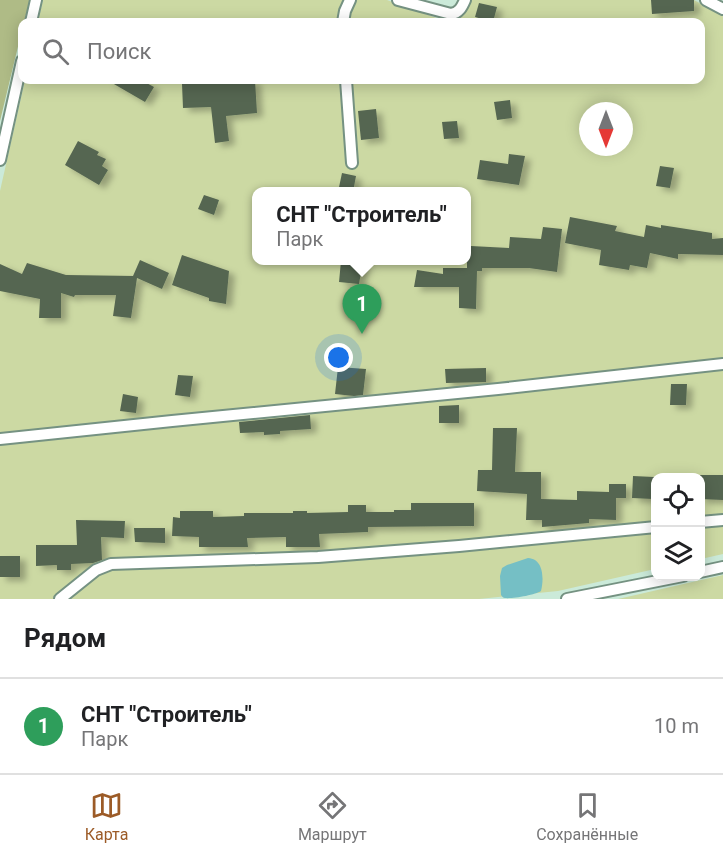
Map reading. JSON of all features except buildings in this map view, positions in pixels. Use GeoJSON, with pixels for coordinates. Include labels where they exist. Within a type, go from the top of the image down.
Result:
{"type":"FeatureCollection","features":[{"type":"Feature","properties":{"kind":"lane"},"geometry":{"type":"LineString","coordinates":[[32,18],[36,0]]}},
{"type":"Feature","properties":{"kind":"lane"},"geometry":{"type":"LineString","coordinates":[[344,18],[350,0]]}},
{"type":"Feature","properties":{"kind":"lane"},"geometry":{"type":"LineString","coordinates":[[398,0],[455,14],[465,0]]}},
{"type":"Feature","properties":{"kind":"lane"},"geometry":{"type":"LineString","coordinates":[[706,0],[723,9]]}},
{"type":"Feature","properties":{"kind":"lane"},"geometry":{"type":"LineString","coordinates":[[0,160],[18,79]]}},
{"type":"Feature","properties":{"kind":"lane"},"geometry":{"type":"LineString","coordinates":[[346,84],[352,163]]}},
{"type":"Feature","properties":{"kind":"lane"},"geometry":{"type":"LineString","coordinates":[[0,439],[510,388],[723,364]]}},
{"type":"Feature","properties":{"kind":"lane"},"geometry":{"type":"LineString","coordinates":[[705,522],[723,520]]}},
{"type":"Feature","properties":{"kind":"lane"},"geometry":{"type":"LineString","coordinates":[[60,599],[96,570],[111,564],[318,557],[459,546],[651,527]]}},
{"type":"Feature","properties":{"kind":"lane"},"geometry":{"type":"LineString","coordinates":[[705,571],[723,567]]}},
{"type":"Feature","properties":{"kind":"lane"},"geometry":{"type":"LineString","coordinates":[[567,599],[666,581]]}},
{"type":"Feature","properties":{"kind":"green space"},"geometry":{"type":"Polygon","coordinates":[[[0,0],[30,0],[25,18],[18,18],[18,47],[0,121],[0,0]]]}},
{"type":"Feature","properties":{"kind":"green space"},"geometry":{"type":"Polygon","coordinates":[[[43,0],[387,0],[437,18],[39,18],[43,0]]]}},
{"type":"Feature","properties":{"kind":"green space"},"geometry":{"type":"Polygon","coordinates":[[[470,0],[694,0],[723,16],[723,554],[705,558],[705,473],[651,473],[651,570],[558,591],[479,599],[0,599],[0,191],[24,84],[705,84],[705,18],[457,18],[470,0]]]}},
{"type":"Feature","properties":{"kind":"green space"},"geometry":{"type":"Polygon","coordinates":[[[723,575],[723,599],[618,599],[705,581],[723,575]]]}},
{"type":"Feature","properties":{"kind":"water"},"geometry":{"type":"Polygon","coordinates":[[[528,558],[537,562],[542,570],[541,591],[504,598],[501,595],[502,568],[528,558]]]}},
{"type":"Feature","properties":{"kind":"place","name":"СНТ \"Строитель\""},"geometry":{"type":"Point","coordinates":[362,334]}}]}
